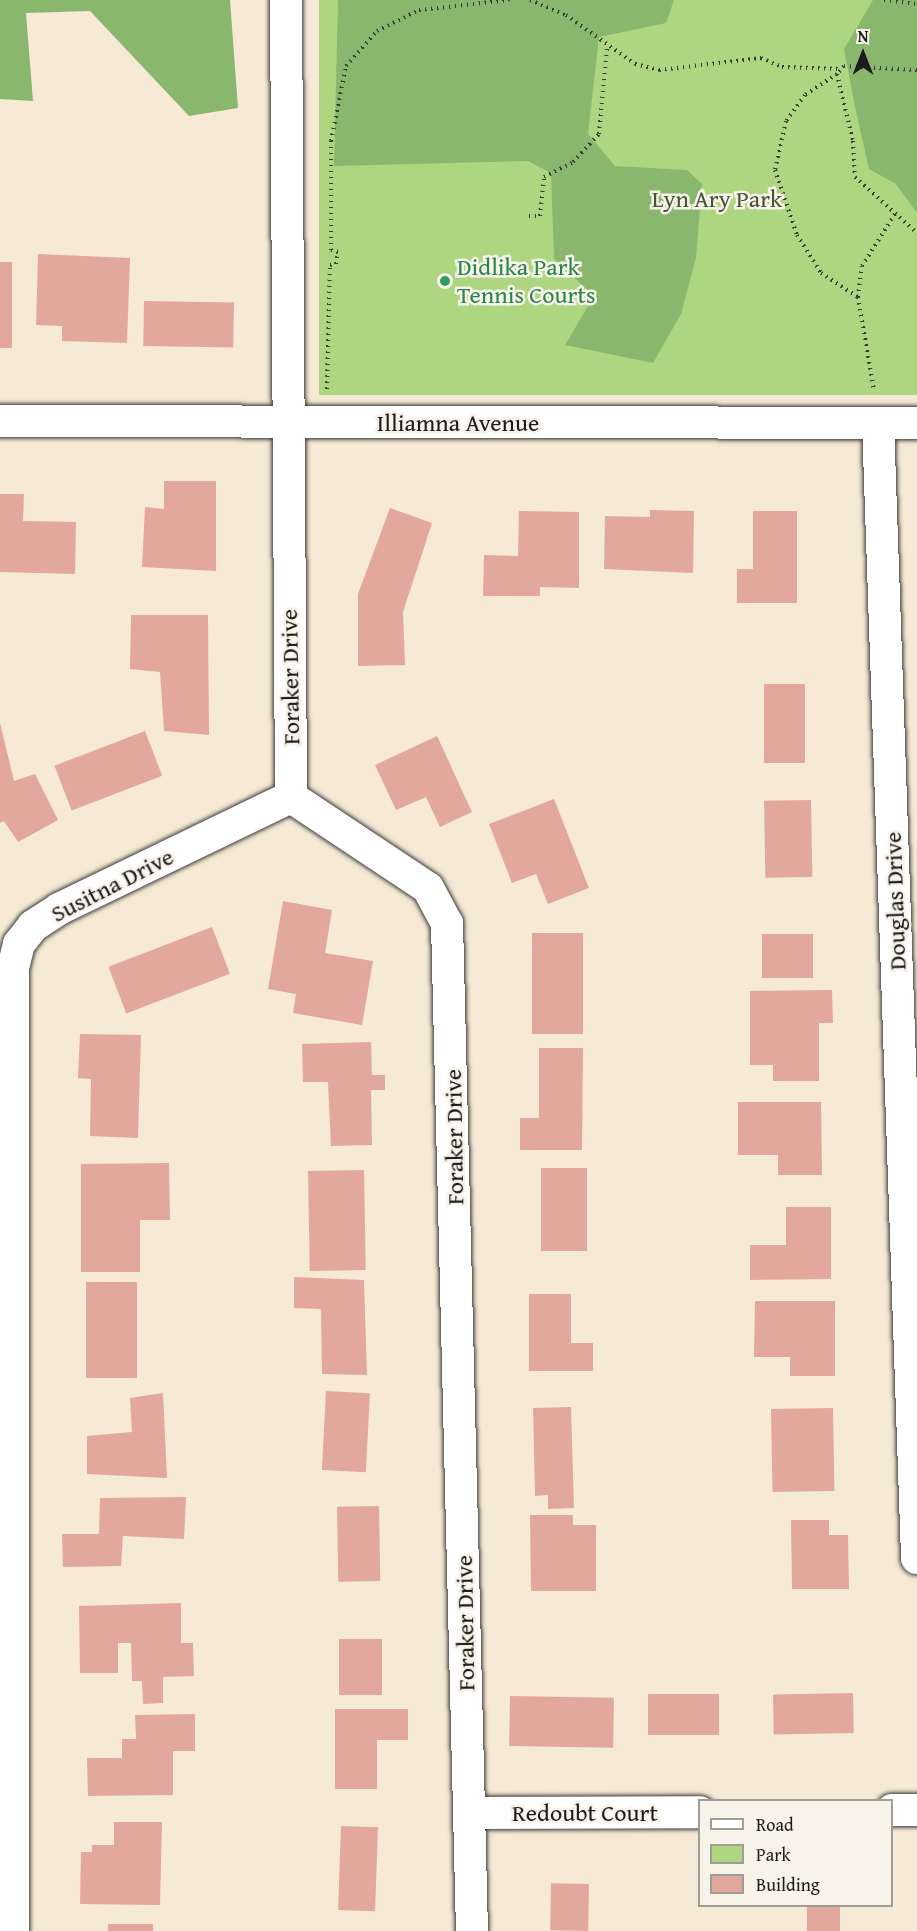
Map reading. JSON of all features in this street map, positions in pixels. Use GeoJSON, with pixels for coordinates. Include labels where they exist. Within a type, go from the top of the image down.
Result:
{"type":"FeatureCollection","features":[{"type":"Feature","properties":{"kind":"street","name":"Foraker Drive"},"geometry":{"type":"LineString","coordinates":[[286,0],[291,797],[428,888],[447,923],[472,1931]]}},
{"type":"Feature","properties":{"kind":"street","name":"Illiamna Avenue"},"geometry":{"type":"LineString","coordinates":[[0,421],[288,423],[876,409],[917,423]]}},
{"type":"Feature","properties":{"kind":"street","name":"Douglas Drive"},"geometry":{"type":"LineString","coordinates":[[876,409],[917,1558]]}},
{"type":"Feature","properties":{"kind":"street","name":"Susitna Drive"},"geometry":{"type":"LineString","coordinates":[[13,1931],[13,968],[19,944],[33,926],[59,909],[291,797]]}},
{"type":"Feature","properties":{"kind":"street"},"geometry":{"type":"LineString","coordinates":[[893,1810],[917,1810]]}},
{"type":"Feature","properties":{"kind":"street","name":"Redoubt Court"},"geometry":{"type":"LineString","coordinates":[[470,1813],[698,1812]]}},
{"type":"Feature","properties":{"kind":"path"},"geometry":{"type":"LineString","coordinates":[[327,389],[330,265],[336,264],[338,252],[331,250],[330,141],[346,66],[377,32],[419,10],[509,0]]}},
{"type":"Feature","properties":{"kind":"path"},"geometry":{"type":"LineString","coordinates":[[531,0],[566,15],[607,48],[659,70],[761,58],[782,67],[838,71],[917,70]]}},
{"type":"Feature","properties":{"kind":"path"},"geometry":{"type":"LineString","coordinates":[[884,0],[917,4]]}},
{"type":"Feature","properties":{"kind":"path"},"geometry":{"type":"LineString","coordinates":[[529,216],[540,216],[544,177],[573,162],[599,134],[607,48]]}},
{"type":"Feature","properties":{"kind":"path"},"geometry":{"type":"LineString","coordinates":[[838,71],[853,141],[855,177],[917,233]]}},
{"type":"Feature","properties":{"kind":"path"},"geometry":{"type":"LineString","coordinates":[[838,71],[805,95],[786,121],[775,170],[797,235],[821,273],[858,297]]}},
{"type":"Feature","properties":{"kind":"path"},"geometry":{"type":"LineString","coordinates":[[876,409],[858,297],[862,266],[884,240],[895,214]]}},
{"type":"Feature","properties":{"kind":"green space"},"geometry":{"type":"Polygon","coordinates":[[[0,0],[230,0],[238,108],[189,116],[90,11],[26,13],[33,101],[0,99],[0,0]]]}},
{"type":"Feature","properties":{"kind":"green space","name":"Lyn Ary Park"},"geometry":{"type":"Polygon","coordinates":[[[319,0],[917,0],[917,395],[319,395],[319,0]]]}},
{"type":"Feature","properties":{"kind":"green space"},"geometry":{"type":"Polygon","coordinates":[[[338,0],[674,0],[666,23],[599,37],[588,134],[615,166],[687,170],[702,184],[696,258],[681,314],[653,363],[565,345],[594,296],[554,259],[551,173],[528,161],[334,166],[338,0]]]}},
{"type":"Feature","properties":{"kind":"green space"},"geometry":{"type":"Polygon","coordinates":[[[873,0],[917,0],[917,213],[896,184],[869,169],[855,107],[844,49],[873,0]]]}},
{"type":"Feature","properties":{"kind":"building"},"geometry":{"type":"Polygon","coordinates":[[[38,254],[130,258],[127,343],[62,341],[62,326],[36,325],[38,254]]]}},
{"type":"Feature","properties":{"kind":"building"},"geometry":{"type":"Polygon","coordinates":[[[0,262],[12,262],[12,348],[0,348],[0,262]]]}},
{"type":"Feature","properties":{"kind":"building"},"geometry":{"type":"Polygon","coordinates":[[[144,301],[234,303],[233,348],[143,346],[144,301]]]}},
{"type":"Feature","properties":{"kind":"building"},"geometry":{"type":"Polygon","coordinates":[[[164,481],[216,481],[216,571],[142,567],[145,507],[164,509],[164,481]]]}},
{"type":"Feature","properties":{"kind":"building"},"geometry":{"type":"Polygon","coordinates":[[[0,494],[24,494],[23,521],[76,522],[75,574],[0,572],[0,494]]]}},
{"type":"Feature","properties":{"kind":"building"},"geometry":{"type":"Polygon","coordinates":[[[390,508],[432,523],[403,612],[405,665],[358,666],[358,594],[390,508]]]}},
{"type":"Feature","properties":{"kind":"building"},"geometry":{"type":"Polygon","coordinates":[[[650,510],[694,511],[693,573],[604,569],[605,516],[650,517],[650,510]]]}},
{"type":"Feature","properties":{"kind":"building"},"geometry":{"type":"Polygon","coordinates":[[[519,511],[579,512],[579,588],[540,587],[540,596],[483,596],[484,555],[518,556],[519,511]]]}},
{"type":"Feature","properties":{"kind":"building"},"geometry":{"type":"Polygon","coordinates":[[[753,511],[797,511],[797,603],[737,603],[737,569],[753,569],[753,511]]]}},
{"type":"Feature","properties":{"kind":"building"},"geometry":{"type":"Polygon","coordinates":[[[131,615],[208,615],[209,735],[164,731],[160,672],[130,669],[131,615]]]}},
{"type":"Feature","properties":{"kind":"building"},"geometry":{"type":"Polygon","coordinates":[[[764,684],[805,684],[805,763],[764,763],[764,684]]]}},
{"type":"Feature","properties":{"kind":"building"},"geometry":{"type":"Polygon","coordinates":[[[0,723],[14,781],[35,774],[58,820],[18,842],[4,821],[0,823],[0,723]]]}},
{"type":"Feature","properties":{"kind":"building"},"geometry":{"type":"Polygon","coordinates":[[[145,731],[162,776],[72,811],[54,766],[145,731]]]}},
{"type":"Feature","properties":{"kind":"building"},"geometry":{"type":"Polygon","coordinates":[[[437,736],[472,812],[440,827],[426,797],[396,810],[375,765],[437,736]]]}},
{"type":"Feature","properties":{"kind":"building"},"geometry":{"type":"Polygon","coordinates":[[[554,799],[589,888],[548,904],[536,874],[512,883],[489,824],[554,799]]]}},
{"type":"Feature","properties":{"kind":"building"},"geometry":{"type":"Polygon","coordinates":[[[811,800],[812,877],[765,878],[764,801],[811,800]]]}},
{"type":"Feature","properties":{"kind":"building"},"geometry":{"type":"Polygon","coordinates":[[[283,901],[332,910],[325,953],[373,961],[362,1025],[293,1013],[296,994],[268,989],[283,901]]]}},
{"type":"Feature","properties":{"kind":"building"},"geometry":{"type":"Polygon","coordinates":[[[212,927],[230,974],[126,1013],[108,967],[212,927]]]}},
{"type":"Feature","properties":{"kind":"building"},"geometry":{"type":"Polygon","coordinates":[[[532,933],[583,933],[583,1034],[532,1034],[532,933]]]}},
{"type":"Feature","properties":{"kind":"building"},"geometry":{"type":"Polygon","coordinates":[[[762,934],[813,934],[813,978],[762,978],[762,934]]]}},
{"type":"Feature","properties":{"kind":"building"},"geometry":{"type":"Polygon","coordinates":[[[832,990],[833,1023],[819,1023],[819,1081],[773,1081],[773,1065],[750,1065],[750,991],[832,990]]]}},
{"type":"Feature","properties":{"kind":"building"},"geometry":{"type":"Polygon","coordinates":[[[80,1034],[141,1035],[138,1138],[90,1136],[91,1079],[78,1078],[80,1034]]]}},
{"type":"Feature","properties":{"kind":"building"},"geometry":{"type":"Polygon","coordinates":[[[371,1042],[372,1075],[385,1075],[385,1090],[371,1090],[372,1145],[331,1146],[328,1082],[303,1082],[302,1044],[371,1042]]]}},
{"type":"Feature","properties":{"kind":"building"},"geometry":{"type":"Polygon","coordinates":[[[539,1048],[583,1048],[582,1150],[520,1150],[520,1118],[539,1118],[539,1048]]]}},
{"type":"Feature","properties":{"kind":"building"},"geometry":{"type":"Polygon","coordinates":[[[738,1102],[821,1102],[822,1175],[778,1175],[778,1155],[738,1155],[738,1102]]]}},
{"type":"Feature","properties":{"kind":"building"},"geometry":{"type":"Polygon","coordinates":[[[169,1163],[170,1220],[140,1220],[140,1272],[81,1272],[81,1164],[169,1163]]]}},
{"type":"Feature","properties":{"kind":"building"},"geometry":{"type":"Polygon","coordinates":[[[541,1168],[587,1168],[587,1251],[541,1251],[541,1168]]]}},
{"type":"Feature","properties":{"kind":"building"},"geometry":{"type":"Polygon","coordinates":[[[364,1170],[366,1270],[310,1271],[308,1171],[364,1170]]]}},
{"type":"Feature","properties":{"kind":"building"},"geometry":{"type":"Polygon","coordinates":[[[786,1207],[831,1207],[831,1279],[750,1280],[750,1245],[786,1245],[786,1207]]]}},
{"type":"Feature","properties":{"kind":"building"},"geometry":{"type":"Polygon","coordinates":[[[294,1277],[364,1280],[367,1375],[322,1374],[321,1309],[294,1308],[294,1277]]]}},
{"type":"Feature","properties":{"kind":"building"},"geometry":{"type":"Polygon","coordinates":[[[86,1282],[137,1282],[137,1378],[86,1378],[86,1282]]]}},
{"type":"Feature","properties":{"kind":"building"},"geometry":{"type":"Polygon","coordinates":[[[529,1294],[571,1294],[571,1343],[593,1343],[593,1371],[529,1371],[529,1294]]]}},
{"type":"Feature","properties":{"kind":"building"},"geometry":{"type":"Polygon","coordinates":[[[755,1301],[835,1301],[835,1376],[790,1376],[790,1357],[754,1357],[755,1301]]]}},
{"type":"Feature","properties":{"kind":"building"},"geometry":{"type":"Polygon","coordinates":[[[326,1391],[370,1393],[366,1472],[322,1470],[326,1391]]]}},
{"type":"Feature","properties":{"kind":"building"},"geometry":{"type":"Polygon","coordinates":[[[163,1393],[167,1478],[87,1474],[87,1436],[132,1432],[130,1398],[163,1393]]]}},
{"type":"Feature","properties":{"kind":"building"},"geometry":{"type":"Polygon","coordinates":[[[571,1407],[574,1508],[548,1509],[548,1495],[535,1496],[533,1408],[571,1407]]]}},
{"type":"Feature","properties":{"kind":"building"},"geometry":{"type":"Polygon","coordinates":[[[833,1408],[834,1491],[772,1492],[771,1409],[833,1408]]]}},
{"type":"Feature","properties":{"kind":"building"},"geometry":{"type":"Polygon","coordinates":[[[186,1497],[184,1539],[123,1536],[121,1566],[63,1567],[62,1534],[99,1534],[100,1498],[186,1497]]]}},
{"type":"Feature","properties":{"kind":"building"},"geometry":{"type":"Polygon","coordinates":[[[379,1506],[380,1581],[338,1582],[337,1507],[379,1506]]]}},
{"type":"Feature","properties":{"kind":"building"},"geometry":{"type":"Polygon","coordinates":[[[530,1515],[573,1515],[573,1525],[596,1525],[596,1591],[531,1591],[530,1515]]]}},
{"type":"Feature","properties":{"kind":"building"},"geometry":{"type":"Polygon","coordinates":[[[791,1520],[829,1520],[829,1535],[848,1535],[849,1589],[792,1589],[791,1520]]]}},
{"type":"Feature","properties":{"kind":"building"},"geometry":{"type":"Polygon","coordinates":[[[181,1603],[181,1643],[193,1643],[194,1676],[163,1677],[163,1703],[143,1704],[142,1681],[132,1681],[131,1643],[118,1643],[118,1673],[80,1673],[79,1606],[181,1603]]]}},
{"type":"Feature","properties":{"kind":"building"},"geometry":{"type":"Polygon","coordinates":[[[339,1639],[382,1639],[382,1695],[339,1695],[339,1639]]]}},
{"type":"Feature","properties":{"kind":"building"},"geometry":{"type":"Polygon","coordinates":[[[853,1693],[854,1733],[774,1734],[773,1694],[853,1693]]]}},
{"type":"Feature","properties":{"kind":"building"},"geometry":{"type":"Polygon","coordinates":[[[648,1694],[719,1694],[719,1735],[648,1735],[648,1694]]]}},
{"type":"Feature","properties":{"kind":"building"},"geometry":{"type":"Polygon","coordinates":[[[510,1696],[614,1698],[613,1748],[509,1746],[510,1696]]]}},
{"type":"Feature","properties":{"kind":"building"},"geometry":{"type":"Polygon","coordinates":[[[335,1709],[408,1709],[408,1740],[377,1740],[377,1789],[335,1789],[335,1709]]]}},
{"type":"Feature","properties":{"kind":"building"},"geometry":{"type":"Polygon","coordinates":[[[195,1714],[195,1751],[173,1751],[173,1795],[88,1796],[87,1758],[122,1758],[122,1739],[136,1739],[135,1715],[195,1714]]]}},
{"type":"Feature","properties":{"kind":"building"},"geometry":{"type":"Polygon","coordinates":[[[114,1822],[162,1822],[160,1905],[80,1904],[81,1852],[92,1852],[92,1845],[114,1845],[114,1822]]]}},
{"type":"Feature","properties":{"kind":"building"},"geometry":{"type":"Polygon","coordinates":[[[341,1826],[378,1827],[375,1911],[338,1910],[341,1826]]]}},
{"type":"Feature","properties":{"kind":"building"},"geometry":{"type":"Polygon","coordinates":[[[551,1883],[589,1884],[588,1931],[550,1930],[551,1883]]]}},
{"type":"Feature","properties":{"kind":"building"},"geometry":{"type":"Polygon","coordinates":[[[807,1907],[840,1907],[840,1931],[807,1931],[807,1907]]]}},
{"type":"Feature","properties":{"kind":"building"},"geometry":{"type":"Polygon","coordinates":[[[108,1924],[153,1924],[153,1931],[108,1931],[108,1924]]]}},
{"type":"Feature","properties":{"kind":"place","name":"Didlika Park Tennis Courts"},"geometry":{"type":"Point","coordinates":[445,281]}}]}
